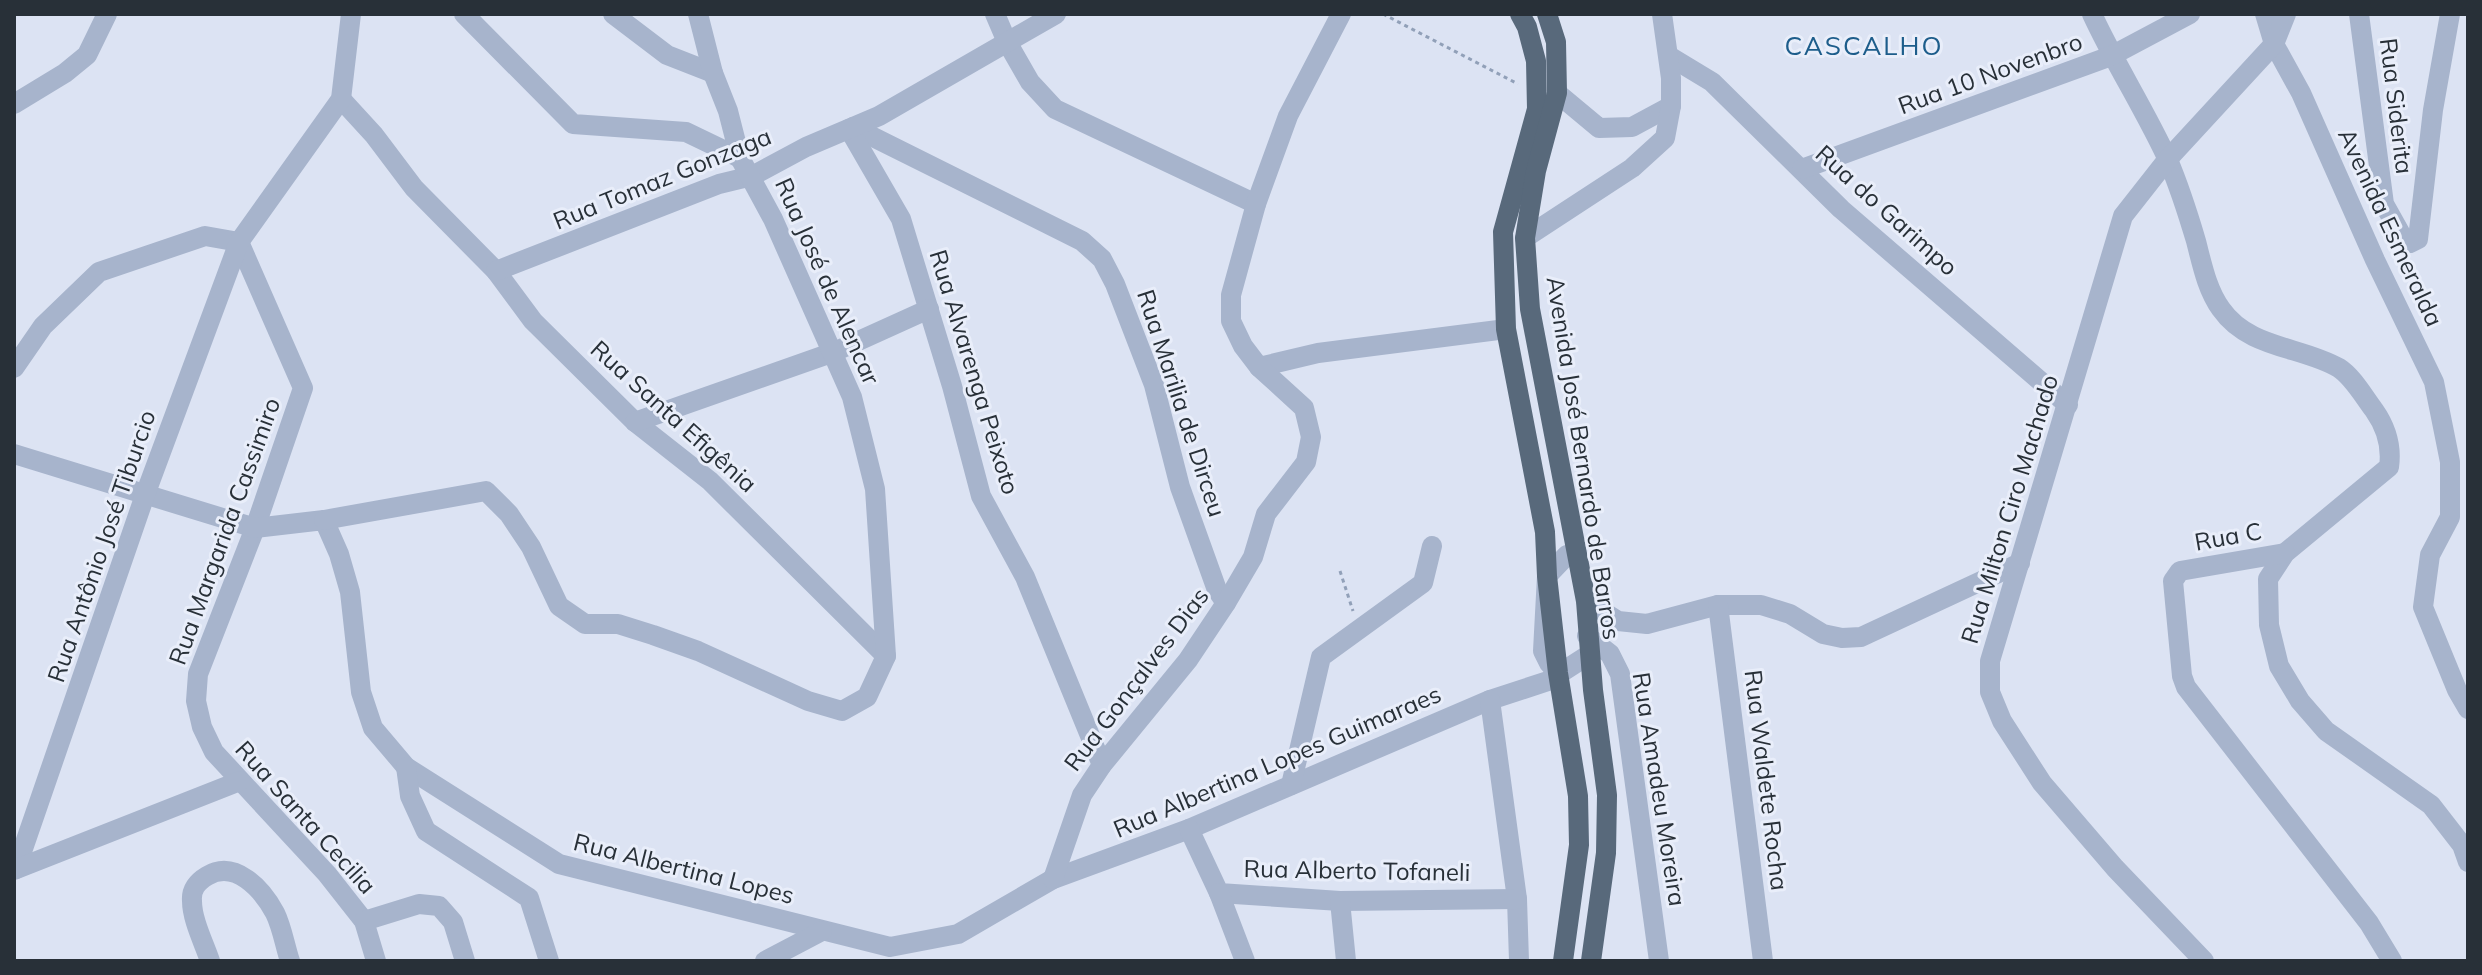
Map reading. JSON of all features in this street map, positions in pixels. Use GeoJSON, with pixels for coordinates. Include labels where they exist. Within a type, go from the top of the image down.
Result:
{"type":"FeatureCollection","features":[{"type":"Feature","properties":{"kind":"main road","name":"Avenida José Bernardo de Barros"},"geometry":{"type":"LineString","coordinates":[[1520,14],[1527,27],[1547,93]]}},
{"type":"Feature","properties":{"kind":"main road","name":"Avenida José Bernardo de Barros"},"geometry":{"type":"LineString","coordinates":[[1547,14],[1556,42],[1525,238],[1530,309],[1586,601],[1588,645],[1607,795],[1606,853],[1591,961]]}},
{"type":"Feature","properties":{"kind":"main road","name":"Avenida José Bernardo de Barros"},"geometry":{"type":"LineString","coordinates":[[1547,93],[1537,109],[1503,232],[1506,329],[1545,532],[1558,673],[1578,796],[1579,845],[1563,961]]}},
{"type":"Feature","properties":{"kind":"street"},"geometry":{"type":"LineString","coordinates":[[14,104],[65,73],[87,55],[107,14]]}},
{"type":"Feature","properties":{"kind":"street"},"geometry":{"type":"LineString","coordinates":[[341,99],[351,14]]}},
{"type":"Feature","properties":{"kind":"street"},"geometry":{"type":"LineString","coordinates":[[464,14],[573,124],[686,132],[740,158]]}},
{"type":"Feature","properties":{"kind":"street"},"geometry":{"type":"LineString","coordinates":[[613,14],[667,55],[713,73]]}},
{"type":"Feature","properties":{"kind":"street"},"geometry":{"type":"LineString","coordinates":[[698,14],[740,158]]}},
{"type":"Feature","properties":{"kind":"street"},"geometry":{"type":"LineString","coordinates":[[995,14],[1030,82],[1055,109],[1256,204]]}},
{"type":"Feature","properties":{"kind":"street","name":"Rua Tomaz Gonzaga"},"geometry":{"type":"LineString","coordinates":[[496,271],[719,184],[752,176],[806,147],[879,116],[1056,14]]}},
{"type":"Feature","properties":{"kind":"street","name":"Rua Gonçalves Dias"},"geometry":{"type":"LineString","coordinates":[[1053,879],[1082,795],[1102,765],[1188,660],[1253,557],[1266,514],[1306,462],[1311,437],[1304,408],[1259,367],[1243,346],[1231,321],[1231,295],[1256,204],[1288,116],[1341,14]]}},
{"type":"Feature","properties":{"kind":"street"},"geometry":{"type":"LineString","coordinates":[[1525,238],[1632,168],[1665,138],[1671,106],[1669,56],[1662,14]]}},
{"type":"Feature","properties":{"kind":"street"},"geometry":{"type":"LineString","coordinates":[[2092,14],[2167,160],[2207,280],[2221,310],[2247,333],[2277,348],[2316,357],[2342,370],[2379,418],[2392,449],[2389,467],[2285,553],[2268,579],[2269,625],[2279,666],[2300,701],[2326,731],[2431,805],[2462,845],[2468,862]]}},
{"type":"Feature","properties":{"kind":"street","name":"Rua 10 Novenbro"},"geometry":{"type":"LineString","coordinates":[[1802,169],[2111,56],[2190,14]]}},
{"type":"Feature","properties":{"kind":"street","name":"Avenida Esmeralda"},"geometry":{"type":"LineString","coordinates":[[2265,14],[2274,44],[2301,93],[2375,260],[2434,382],[2450,462],[2450,517],[2430,555],[2423,607],[2468,709]]}},
{"type":"Feature","properties":{"kind":"street"},"geometry":{"type":"LineString","coordinates":[[2274,44],[2286,14]]}},
{"type":"Feature","properties":{"kind":"street","name":"Rua Siderita"},"geometry":{"type":"LineString","coordinates":[[2359,14],[2384,204],[2403,238],[2414,243],[2418,239],[2433,110],[2450,14]]}},
{"type":"Feature","properties":{"kind":"street","name":"Rua Milton Ciro Machado"},"geometry":{"type":"LineString","coordinates":[[2204,961],[2087,837],[2042,783],[2002,721],[1990,692],[1990,661],[2123,216],[2167,160],[2274,44]]}},
{"type":"Feature","properties":{"kind":"street","name":"Rua do Garimpo"},"geometry":{"type":"LineString","coordinates":[[1669,56],[1712,82],[1841,209],[2068,405]]}},
{"type":"Feature","properties":{"kind":"street"},"geometry":{"type":"LineString","coordinates":[[1547,93],[1599,128],[1632,127],[1671,106]]}},
{"type":"Feature","properties":{"kind":"street","name":"Rua Antônio José Tiburcio"},"geometry":{"type":"LineString","coordinates":[[15,870],[145,495],[239,242],[341,99]]}},
{"type":"Feature","properties":{"kind":"street","name":"Rua Santa Efigênia"},"geometry":{"type":"LineString","coordinates":[[341,99],[374,135],[414,188],[496,271],[533,321],[635,422],[710,481],[886,656]]}},
{"type":"Feature","properties":{"kind":"street","name":"Rua Alvarenga Peixoto"},"geometry":{"type":"LineString","coordinates":[[851,128],[901,219],[981,496],[1025,577],[1102,765]]}},
{"type":"Feature","properties":{"kind":"street","name":"Rua Marilia de Dirceu"},"geometry":{"type":"LineString","coordinates":[[851,128],[1082,241],[1102,259],[1115,284],[1154,385],[1180,487],[1217,590],[1226,603]]}},
{"type":"Feature","properties":{"kind":"street","name":"Rua José de Alencar"},"geometry":{"type":"LineString","coordinates":[[324,520],[486,491],[509,514],[531,547],[559,606],[585,624],[618,624],[653,635],[698,651],[808,701],[842,711],[867,697],[886,656],[875,489],[852,397],[834,352],[752,176],[740,158]]}},
{"type":"Feature","properties":{"kind":"street"},"geometry":{"type":"LineString","coordinates":[[14,368],[43,326],[99,272],[205,236],[239,242]]}},
{"type":"Feature","properties":{"kind":"street","name":"Rua Margarida Cassimiro"},"geometry":{"type":"LineString","coordinates":[[214,752],[202,727],[196,701],[198,674],[255,528],[303,388],[239,242]]}},
{"type":"Feature","properties":{"kind":"street"},"geometry":{"type":"LineString","coordinates":[[635,422],[834,352],[929,309]]}},
{"type":"Feature","properties":{"kind":"street"},"geometry":{"type":"LineString","coordinates":[[1259,367],[1318,353],[1506,329]]}},
{"type":"Feature","properties":{"kind":"street"},"geometry":{"type":"LineString","coordinates":[[14,454],[255,528],[324,520]]}},
{"type":"Feature","properties":{"kind":"street","name":"Rua Albertina Lopes"},"geometry":{"type":"LineString","coordinates":[[324,520],[339,554],[350,592],[361,692],[373,728],[406,767],[559,864],[890,947],[958,934],[1053,879]]}},
{"type":"Feature","properties":{"kind":"street"},"geometry":{"type":"LineString","coordinates":[[1291,785],[1321,657],[1423,583],[1432,546]]}},
{"type":"Feature","properties":{"kind":"street"},"geometry":{"type":"LineString","coordinates":[[1547,576],[1567,555],[1576,552]]}},
{"type":"Feature","properties":{"kind":"street","name":"Rua C"},"geometry":{"type":"LineString","coordinates":[[2285,553],[2180,571],[2173,581],[2182,676],[2186,687],[2369,923],[2392,961]]}},
{"type":"Feature","properties":{"kind":"street"},"geometry":{"type":"LineString","coordinates":[[1586,601],[1618,621],[1647,624],[1718,605],[1761,605],[1790,614],[1823,634],[1842,638],[1861,637],[2020,563]]}},
{"type":"Feature","properties":{"kind":"street","name":"Avenida José Bernardo de Barros"},"geometry":{"type":"LineString","coordinates":[[1547,576],[1543,651],[1558,673]]}},
{"type":"Feature","properties":{"kind":"street","name":"Rua Waldete Rocha"},"geometry":{"type":"LineString","coordinates":[[1718,605],[1763,961]]}},
{"type":"Feature","properties":{"kind":"street","name":"Rua Albertina Lopes Guimaraes"},"geometry":{"type":"LineString","coordinates":[[1053,879],[1189,829],[1519,688],[1548,681],[1588,645]]}},
{"type":"Feature","properties":{"kind":"street","name":"Rua Amadeu Moreira"},"geometry":{"type":"LineString","coordinates":[[1588,645],[1610,654],[1620,674],[1659,961]]}},
{"type":"Feature","properties":{"kind":"street"},"geometry":{"type":"LineString","coordinates":[[1519,688],[1543,651]]}},
{"type":"Feature","properties":{"kind":"street"},"geometry":{"type":"LineString","coordinates":[[1490,700],[1517,899],[1519,961]]}},
{"type":"Feature","properties":{"kind":"street","name":"Rua Santa Cecilia"},"geometry":{"type":"LineString","coordinates":[[214,752],[327,874],[364,921],[376,961]]}},
{"type":"Feature","properties":{"kind":"street"},"geometry":{"type":"LineString","coordinates":[[406,767],[410,796],[426,831],[529,898],[549,961]]}},
{"type":"Feature","properties":{"kind":"street"},"geometry":{"type":"LineString","coordinates":[[15,870],[240,781]]}},
{"type":"Feature","properties":{"kind":"street","name":"Rua Alberto Tofaneli"},"geometry":{"type":"LineString","coordinates":[[1189,829],[1219,893],[1340,901],[1517,899]]}},
{"type":"Feature","properties":{"kind":"street"},"geometry":{"type":"LineString","coordinates":[[210,961],[191,906],[192,893],[198,882],[216,871],[234,870],[253,884],[275,913],[290,961]]}},
{"type":"Feature","properties":{"kind":"street"},"geometry":{"type":"LineString","coordinates":[[1219,893],[1245,961]]}},
{"type":"Feature","properties":{"kind":"street"},"geometry":{"type":"LineString","coordinates":[[1340,901],[1346,961]]}},
{"type":"Feature","properties":{"kind":"street"},"geometry":{"type":"LineString","coordinates":[[364,921],[419,904],[439,906],[453,922],[465,961]]}},
{"type":"Feature","properties":{"kind":"street"},"geometry":{"type":"LineString","coordinates":[[765,961],[822,931]]}},
{"type":"Feature","properties":{"kind":"path"},"geometry":{"type":"LineString","coordinates":[[1383,14],[1547,93]]}},
{"type":"Feature","properties":{"kind":"path"},"geometry":{"type":"LineString","coordinates":[[1340,571],[1359,630]]}},
{"type":"Feature","properties":{"kind":"district","name":"CASCALHO"},"geometry":{"type":"Point","coordinates":[1864,45]}}]}
